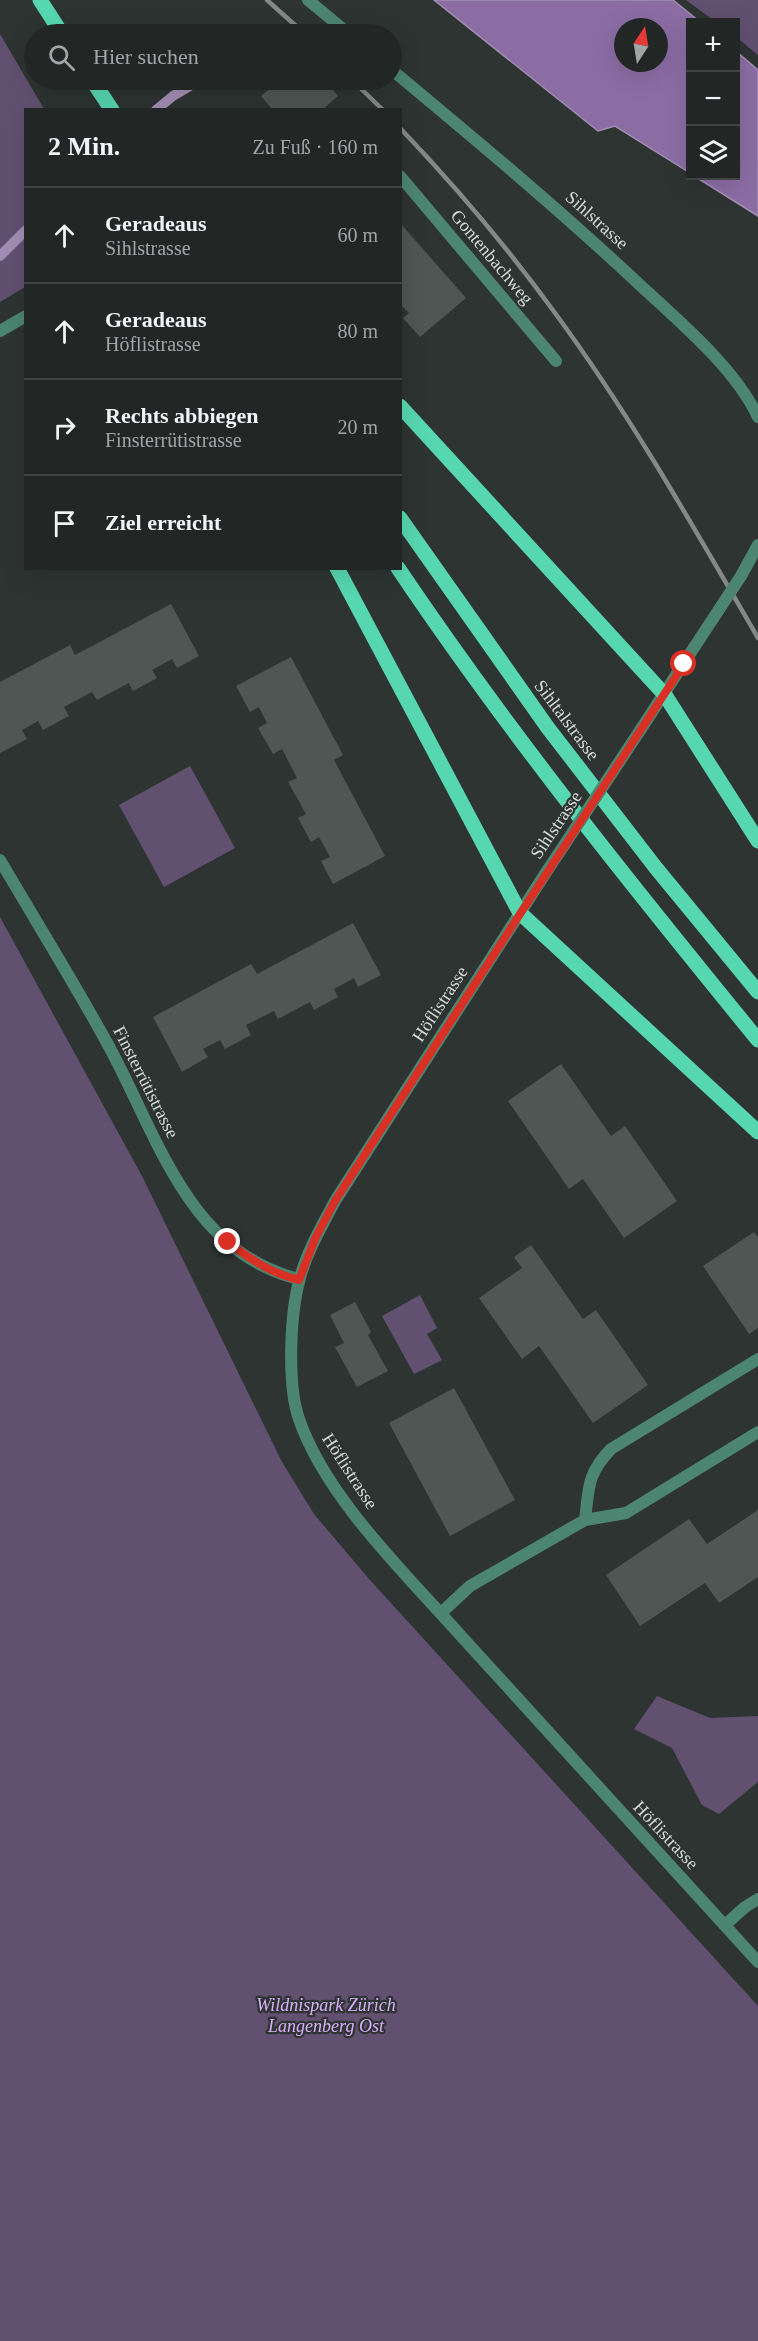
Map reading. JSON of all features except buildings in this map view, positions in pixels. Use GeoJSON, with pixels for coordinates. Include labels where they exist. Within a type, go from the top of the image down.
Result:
{"type":"FeatureCollection","features":[{"type":"Feature","properties":{"kind":"main road"},"geometry":{"type":"LineString","coordinates":[[40,0],[56,24]]}},
{"type":"Feature","properties":{"kind":"main road"},"geometry":{"type":"LineString","coordinates":[[99,90],[111,108]]}},
{"type":"Feature","properties":{"kind":"main road"},"geometry":{"type":"LineString","coordinates":[[402,408],[664,695],[758,841]]}},
{"type":"Feature","properties":{"kind":"main road","name":"Sihltalstrasse"},"geometry":{"type":"LineString","coordinates":[[402,521],[548,728],[656,868],[758,992]]}},
{"type":"Feature","properties":{"kind":"main road"},"geometry":{"type":"LineString","coordinates":[[338,570],[520,914],[758,1132]]}},
{"type":"Feature","properties":{"kind":"main road"},"geometry":{"type":"LineString","coordinates":[[399,570],[534,758],[633,886],[758,1040]]}},
{"type":"Feature","properties":{"kind":"street"},"geometry":{"type":"LineString","coordinates":[[308,0],[337,24]]}},
{"type":"Feature","properties":{"kind":"street","name":"Sihlstrasse"},"geometry":{"type":"LineString","coordinates":[[402,78],[557,208],[675,316],[732,375],[748,396],[758,417]]}},
{"type":"Feature","properties":{"kind":"street","name":"Gontenbachweg"},"geometry":{"type":"LineString","coordinates":[[402,178],[556,361]]}},
{"type":"Feature","properties":{"kind":"street"},"geometry":{"type":"LineString","coordinates":[[0,331],[24,317]]}},
{"type":"Feature","properties":{"kind":"street","name":"Sihlstrasse"},"geometry":{"type":"LineString","coordinates":[[520,914],[741,576],[758,545]]}},
{"type":"Feature","properties":{"kind":"street","name":"Finsterrütistrasse"},"geometry":{"type":"LineString","coordinates":[[0,860],[107,1042],[150,1132],[194,1205],[210,1227],[253,1262],[299,1280]]}},
{"type":"Feature","properties":{"kind":"street","name":"Höflistrasse"},"geometry":{"type":"LineString","coordinates":[[520,914],[335,1201],[315,1239],[299,1280],[292,1328],[293,1384],[298,1417],[315,1456],[354,1514],[577,1765],[758,1962]]}},
{"type":"Feature","properties":{"kind":"street"},"geometry":{"type":"LineString","coordinates":[[585,1520],[590,1477],[598,1462],[611,1449],[758,1359]]}},
{"type":"Feature","properties":{"kind":"street"},"geometry":{"type":"LineString","coordinates":[[441,1613],[470,1586],[585,1520],[626,1513],[758,1432]]}},
{"type":"Feature","properties":{"kind":"street"},"geometry":{"type":"LineString","coordinates":[[725,1925],[758,1899]]}},
{"type":"Feature","properties":{"kind":"green space"},"geometry":{"type":"Polygon","coordinates":[[[686,0],[758,0],[758,55],[740,40],[740,18],[711,18],[686,0]]]}},
{"type":"Feature","properties":{"kind":"green space"},"geometry":{"type":"Polygon","coordinates":[[[0,34],[24,75],[24,90],[33,90],[43,108],[24,108],[24,288],[0,302],[0,34]]]}},
{"type":"Feature","properties":{"kind":"green space"},"geometry":{"type":"Polygon","coordinates":[[[190,766],[235,848],[164,887],[119,805],[190,766]]]}},
{"type":"Feature","properties":{"kind":"green space","name":"Wildnispark Zürich Langenberg Ost"},"geometry":{"type":"Polygon","coordinates":[[[0,917],[142,1176],[282,1462],[314,1514],[369,1579],[758,2006],[758,2341],[0,2341],[0,917]]]}},
{"type":"Feature","properties":{"kind":"green space"},"geometry":{"type":"Polygon","coordinates":[[[420,1295],[437,1328],[427,1334],[442,1360],[414,1374],[382,1316],[420,1295]]]}},
{"type":"Feature","properties":{"kind":"green space"},"geometry":{"type":"Polygon","coordinates":[[[657,1696],[710,1718],[758,1716],[758,1782],[719,1814],[702,1805],[672,1748],[634,1729],[657,1696]]]}},
{"type":"Feature","properties":{"kind":"shaded area"},"geometry":{"type":"Polygon","coordinates":[[[434,0],[673,0],[695,18],[686,18],[686,170],[615,126],[598,131],[434,0]]]}},
{"type":"Feature","properties":{"kind":"shaded area"},"geometry":{"type":"Polygon","coordinates":[[[740,54],[758,70],[758,216],[700,180],[740,180],[740,54]]]}},
{"type":"Feature","properties":{"kind":"waterway"},"geometry":{"type":"LineString","coordinates":[[158,108],[183,90]]}},
{"type":"Feature","properties":{"kind":"waterway"},"geometry":{"type":"LineString","coordinates":[[0,256],[24,232]]}},
{"type":"Feature","properties":{"kind":"railway"},"geometry":{"type":"LineString","coordinates":[[267,0],[294,24]]}},
{"type":"Feature","properties":{"kind":"railway"},"geometry":{"type":"LineString","coordinates":[[362,90],[381,108]]}},
{"type":"Feature","properties":{"kind":"railway"},"geometry":{"type":"LineString","coordinates":[[402,130],[500,241],[583,352],[661,473],[758,638]]}},
{"type":"Feature","properties":{"kind":"route"},"geometry":{"type":"LineString","coordinates":[[228,1242],[253,1262],[299,1280],[315,1239],[335,1201],[684,664]]}}]}
